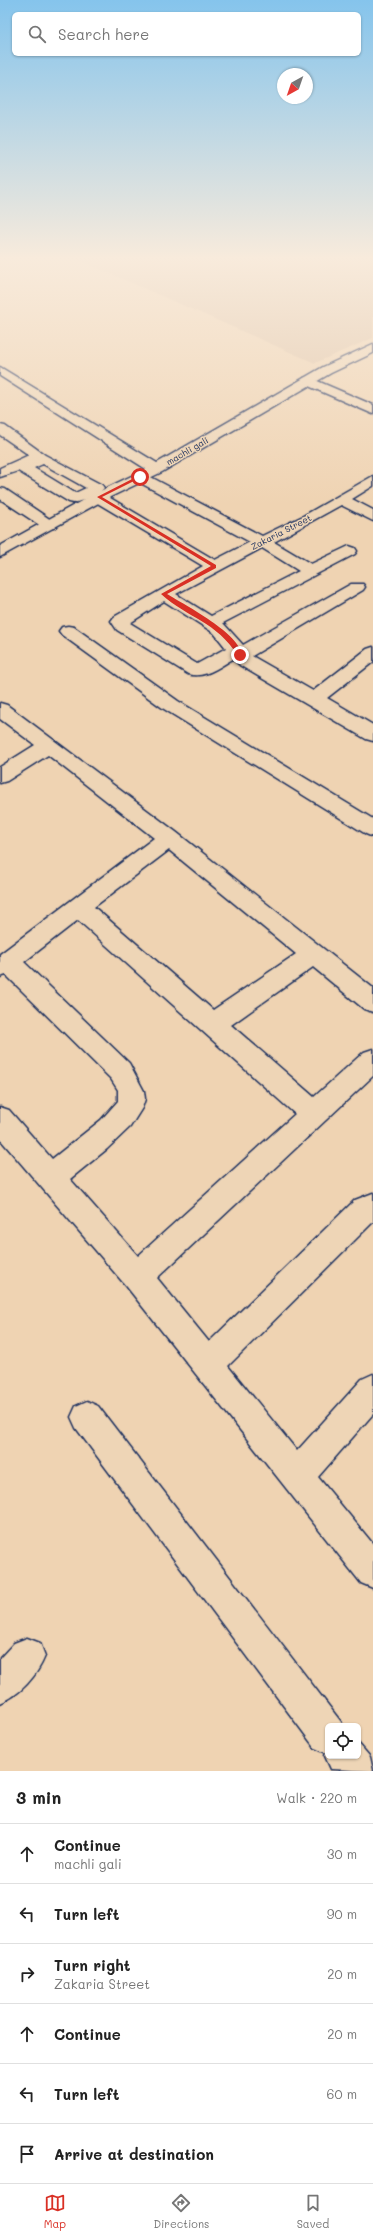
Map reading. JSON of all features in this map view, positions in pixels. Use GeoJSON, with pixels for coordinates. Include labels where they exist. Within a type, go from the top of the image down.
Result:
{"type":"FeatureCollection","features":[{"type":"Feature","properties":{"kind":"street","name":"machli gali"},"geometry":{"type":"LineString","coordinates":[[0,552],[49,525],[95,494],[140,477],[156,469],[308,381],[373,348]]}},
{"type":"Feature","properties":{"kind":"street"},"geometry":{"type":"LineString","coordinates":[[0,371],[156,469]]}},
{"type":"Feature","properties":{"kind":"street"},"geometry":{"type":"LineString","coordinates":[[308,381],[373,410]]}},
{"type":"Feature","properties":{"kind":"street"},"geometry":{"type":"LineString","coordinates":[[0,429],[39,456],[36,460],[23,468],[74,498],[95,494],[214,566]]}},
{"type":"Feature","properties":{"kind":"street"},"geometry":{"type":"LineString","coordinates":[[0,473],[36,460],[45,459],[97,488],[95,494]]}},
{"type":"Feature","properties":{"kind":"street"},"geometry":{"type":"LineString","coordinates":[[140,477],[311,570]]}},
{"type":"Feature","properties":{"kind":"street","name":"Zakaria Street"},"geometry":{"type":"LineString","coordinates":[[238,652],[194,670],[121,624],[123,619],[164,594],[214,566],[308,519],[373,480]]}},
{"type":"Feature","properties":{"kind":"street"},"geometry":{"type":"LineString","coordinates":[[0,492],[49,525]]}},
{"type":"Feature","properties":{"kind":"street"},"geometry":{"type":"LineString","coordinates":[[341,499],[373,516]]}},
{"type":"Feature","properties":{"kind":"street"},"geometry":{"type":"LineString","coordinates":[[210,623],[349,551]]}},
{"type":"Feature","properties":{"kind":"street"},"geometry":{"type":"LineString","coordinates":[[238,652],[357,587]]}},
{"type":"Feature","properties":{"kind":"street"},"geometry":{"type":"LineString","coordinates":[[164,594],[210,623],[227,636],[238,652],[251,665],[314,699],[373,734]]}},
{"type":"Feature","properties":{"kind":"street"},"geometry":{"type":"LineString","coordinates":[[68,631],[171,705],[373,829]]}},
{"type":"Feature","properties":{"kind":"street"},"geometry":{"type":"LineString","coordinates":[[314,699],[373,653]]}},
{"type":"Feature","properties":{"kind":"street"},"geometry":{"type":"LineString","coordinates":[[0,709],[169,838],[373,1002]]}},
{"type":"Feature","properties":{"kind":"street"},"geometry":{"type":"LineString","coordinates":[[0,776],[48,746]]}},
{"type":"Feature","properties":{"kind":"street"},"geometry":{"type":"LineString","coordinates":[[51,1177],[122,1118],[132,1100],[132,1092],[129,1083],[120,1071],[4,964],[169,838]]}},
{"type":"Feature","properties":{"kind":"street"},"geometry":{"type":"LineString","coordinates":[[79,907],[314,1114]]}},
{"type":"Feature","properties":{"kind":"street"},"geometry":{"type":"LineString","coordinates":[[213,1024],[314,954]]}},
{"type":"Feature","properties":{"kind":"street"},"geometry":{"type":"LineString","coordinates":[[137,1277],[373,1060]]}},
{"type":"Feature","properties":{"kind":"street"},"geometry":{"type":"LineString","coordinates":[[0,1119],[137,1277],[373,1571]]}},
{"type":"Feature","properties":{"kind":"street"},"geometry":{"type":"LineString","coordinates":[[207,1365],[365,1210],[373,1207]]}},
{"type":"Feature","properties":{"kind":"street"},"geometry":{"type":"LineString","coordinates":[[297,1476],[373,1390]]}},
{"type":"Feature","properties":{"kind":"street"},"geometry":{"type":"LineString","coordinates":[[88,1417],[325,1730]]}},
{"type":"Feature","properties":{"kind":"street"},"geometry":{"type":"LineString","coordinates":[[0,1686],[27,1656]]}},
{"type":"Feature","properties":{"kind":"street"},"geometry":{"type":"LineString","coordinates":[[346,1759],[356,1771]]}},
{"type":"Feature","properties":{"kind":"shaded area"},"geometry":{"type":"Polygon","coordinates":[[[261,340],[369,340],[315,363],[261,340]]]}},
{"type":"Feature","properties":{"kind":"route"},"geometry":{"type":"LineString","coordinates":[[140,477],[99,497],[214,566],[164,594],[220,630],[233,643],[240,655]]}}]}
